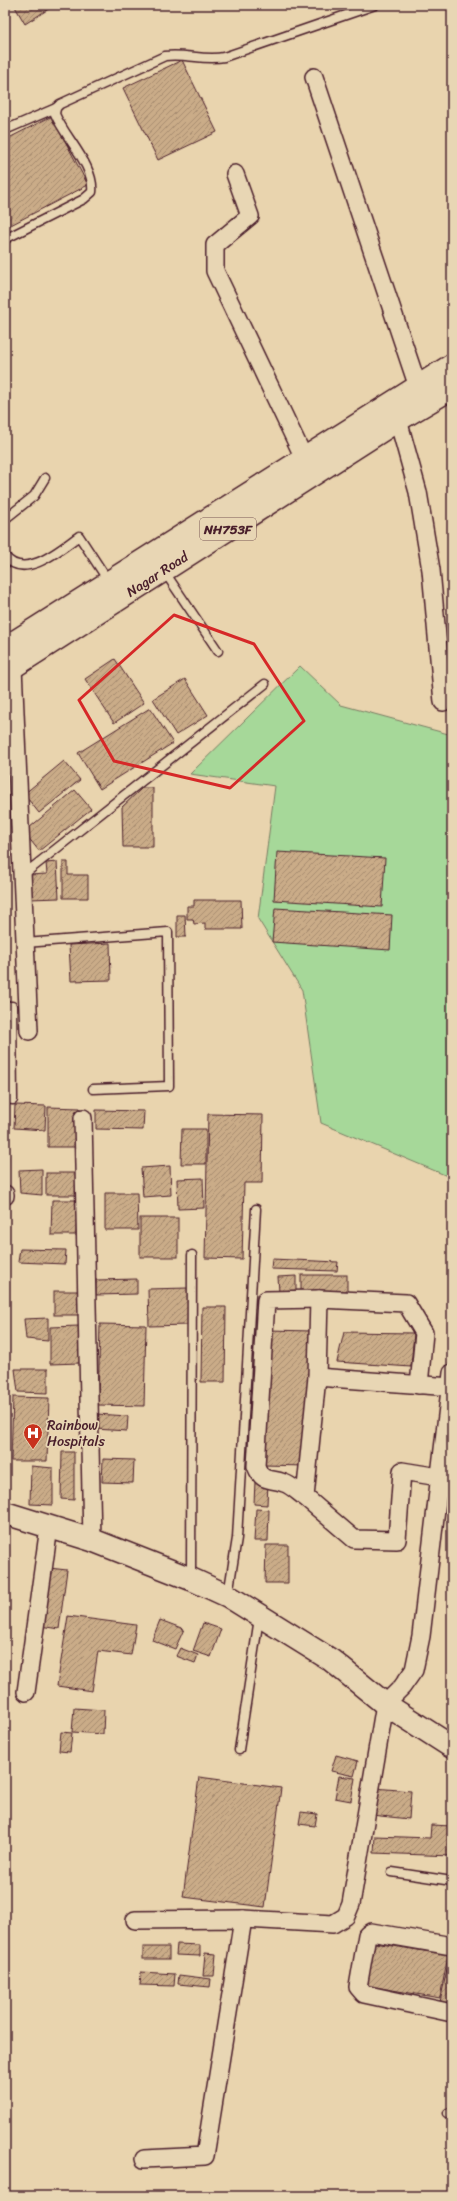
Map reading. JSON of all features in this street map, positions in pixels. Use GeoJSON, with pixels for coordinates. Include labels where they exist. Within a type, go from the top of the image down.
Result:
{"type":"FeatureCollection","features":[{"type":"Feature","properties":{"kind":"main road","name":"Nagar Road"},"geometry":{"type":"LineString","coordinates":[[8,662],[109,582],[305,460],[452,365]]}},
{"type":"Feature","properties":{"kind":"main road","name":"Nagar Road"},"geometry":{"type":"LineString","coordinates":[[8,662],[163,571],[398,420],[452,388]]}},
{"type":"Feature","properties":{"kind":"main road"},"geometry":{"type":"LineString","coordinates":[[5,1513],[92,1540],[191,1579],[228,1596],[331,1660],[385,1704],[452,1747]]}},
{"type":"Feature","properties":{"kind":"street"},"geometry":{"type":"LineString","coordinates":[[314,77],[418,387]]}},
{"type":"Feature","properties":{"kind":"street"},"geometry":{"type":"LineString","coordinates":[[235,174],[250,216],[215,245],[215,270],[305,460]]}},
{"type":"Feature","properties":{"kind":"street"},"geometry":{"type":"LineString","coordinates":[[398,420],[418,492],[431,570],[443,702]]}},
{"type":"Feature","properties":{"kind":"street"},"geometry":{"type":"LineString","coordinates":[[8,662],[22,875],[28,1031]]}},
{"type":"Feature","properties":{"kind":"street"},"geometry":{"type":"LineString","coordinates":[[83,1118],[92,1540]]}},
{"type":"Feature","properties":{"kind":"street"},"geometry":{"type":"LineString","coordinates":[[419,1385],[424,1333],[406,1302],[280,1298],[266,1300],[263,1329],[256,1466],[260,1476],[267,1480],[285,1483],[305,1497],[354,1539],[397,1540],[402,1471],[439,1477]]}},
{"type":"Feature","properties":{"kind":"street"},"geometry":{"type":"LineString","coordinates":[[305,1497],[318,1377],[320,1299]]}},
{"type":"Feature","properties":{"kind":"street"},"geometry":{"type":"LineString","coordinates":[[135,1920],[243,1919],[333,1924],[346,1916],[351,1904],[385,1704],[402,1688],[414,1670],[421,1636],[451,1380],[419,1385],[318,1377]]}},
{"type":"Feature","properties":{"kind":"street"},"geometry":{"type":"LineString","coordinates":[[26,1692],[49,1527]]}},
{"type":"Feature","properties":{"kind":"street"},"geometry":{"type":"LineString","coordinates":[[144,2159],[205,2156],[243,1919]]}},
{"type":"Feature","properties":{"kind":"street"},"geometry":{"type":"LineString","coordinates":[[452,1946],[377,1931],[371,1932],[367,1935],[358,1987],[364,1994],[452,2013]]}},
{"type":"Feature","properties":{"kind":"lane"},"geometry":{"type":"LineString","coordinates":[[5,130],[56,108],[60,104],[165,56],[174,55],[206,59],[224,57],[375,5]]}},
{"type":"Feature","properties":{"kind":"lane"},"geometry":{"type":"LineString","coordinates":[[5,239],[84,199],[92,192],[94,181],[58,121],[55,114],[56,108]]}},
{"type":"Feature","properties":{"kind":"lane"},"geometry":{"type":"LineString","coordinates":[[5,519],[34,496],[45,478]]}},
{"type":"Feature","properties":{"kind":"lane"},"geometry":{"type":"LineString","coordinates":[[5,556],[24,566],[37,563],[79,536],[109,582]]}},
{"type":"Feature","properties":{"kind":"lane"},"geometry":{"type":"LineString","coordinates":[[163,571],[218,651]]}},
{"type":"Feature","properties":{"kind":"lane"},"geometry":{"type":"LineString","coordinates":[[22,875],[265,684]]}},
{"type":"Feature","properties":{"kind":"lane"},"geometry":{"type":"LineString","coordinates":[[25,943],[168,932],[169,1086],[93,1089]]}},
{"type":"Feature","properties":{"kind":"lane"},"geometry":{"type":"LineString","coordinates":[[5,1006],[12,1006],[13,1100],[5,1099]]}},
{"type":"Feature","properties":{"kind":"lane"},"geometry":{"type":"LineString","coordinates":[[228,1596],[236,1538],[256,1209]]}},
{"type":"Feature","properties":{"kind":"lane"},"geometry":{"type":"LineString","coordinates":[[191,1579],[192,1255]]}},
{"type":"Feature","properties":{"kind":"lane"},"geometry":{"type":"LineString","coordinates":[[239,1750],[259,1615]]}},
{"type":"Feature","properties":{"kind":"lane"},"geometry":{"type":"LineString","coordinates":[[392,1872],[452,1881]]}},
{"type":"Feature","properties":{"kind":"highlighted area"},"geometry":{"type":"Polygon","coordinates":[[[174,615],[254,644],[304,721],[230,788],[114,761],[79,700],[174,615]]]}},
{"type":"Feature","properties":{"kind":"green space"},"geometry":{"type":"Polygon","coordinates":[[[300,666],[341,705],[452,735],[452,1178],[321,1123],[302,990],[258,919],[275,786],[190,774],[300,666]]]}},
{"type":"Feature","properties":{"kind":"building"},"geometry":{"type":"Polygon","coordinates":[[[14,5],[55,5],[25,24],[14,5]]]}},
{"type":"Feature","properties":{"kind":"building"},"geometry":{"type":"Polygon","coordinates":[[[182,60],[217,132],[158,160],[123,88],[182,60]]]}},
{"type":"Feature","properties":{"kind":"building"},"geometry":{"type":"Polygon","coordinates":[[[52,116],[88,185],[5,228],[5,140],[52,116]]]}},
{"type":"Feature","properties":{"kind":"building"},"geometry":{"type":"Polygon","coordinates":[[[115,659],[144,703],[114,723],[85,679],[115,659]]]}},
{"type":"Feature","properties":{"kind":"building"},"geometry":{"type":"Polygon","coordinates":[[[185,679],[208,715],[176,735],[153,699],[185,679]]]}},
{"type":"Feature","properties":{"kind":"building"},"geometry":{"type":"Polygon","coordinates":[[[150,708],[173,743],[100,789],[78,753],[150,708]]]}},
{"type":"Feature","properties":{"kind":"building"},"geometry":{"type":"Polygon","coordinates":[[[64,761],[80,780],[39,813],[24,794],[64,761]]]}},
{"type":"Feature","properties":{"kind":"building"},"geometry":{"type":"Polygon","coordinates":[[[142,788],[153,788],[153,847],[123,847],[122,807],[142,788]]]}},
{"type":"Feature","properties":{"kind":"building"},"geometry":{"type":"Polygon","coordinates":[[[75,790],[91,809],[39,851],[24,832],[75,790]]]}},
{"type":"Feature","properties":{"kind":"building"},"geometry":{"type":"Polygon","coordinates":[[[277,852],[385,858],[382,907],[274,900],[277,852]]]}},
{"type":"Feature","properties":{"kind":"building"},"geometry":{"type":"Polygon","coordinates":[[[57,862],[59,898],[30,899],[29,875],[47,874],[46,863],[57,862]]]}},
{"type":"Feature","properties":{"kind":"building"},"geometry":{"type":"Polygon","coordinates":[[[63,862],[68,862],[68,875],[88,875],[88,898],[63,898],[63,862]]]}},
{"type":"Feature","properties":{"kind":"building"},"geometry":{"type":"Polygon","coordinates":[[[194,900],[241,900],[242,929],[205,929],[205,923],[194,924],[193,919],[187,919],[187,906],[194,906],[194,900]]]}},
{"type":"Feature","properties":{"kind":"building"},"geometry":{"type":"Polygon","coordinates":[[[275,908],[392,915],[390,950],[272,942],[275,908]]]}},
{"type":"Feature","properties":{"kind":"building"},"geometry":{"type":"Polygon","coordinates":[[[177,915],[185,915],[186,937],[177,937],[177,915]]]}},
{"type":"Feature","properties":{"kind":"building"},"geometry":{"type":"Polygon","coordinates":[[[110,943],[111,980],[71,981],[69,945],[110,943]]]}},
{"type":"Feature","properties":{"kind":"building"},"geometry":{"type":"Polygon","coordinates":[[[15,1105],[46,1106],[45,1130],[14,1128],[15,1105]]]}},
{"type":"Feature","properties":{"kind":"building"},"geometry":{"type":"Polygon","coordinates":[[[48,1107],[80,1108],[80,1147],[48,1147],[48,1107]]]}},
{"type":"Feature","properties":{"kind":"building"},"geometry":{"type":"Polygon","coordinates":[[[96,1110],[144,1111],[143,1130],[96,1129],[96,1110]]]}},
{"type":"Feature","properties":{"kind":"building"},"geometry":{"type":"Polygon","coordinates":[[[208,1114],[263,1115],[262,1183],[244,1183],[242,1259],[205,1258],[208,1114]]]}},
{"type":"Feature","properties":{"kind":"building"},"geometry":{"type":"Polygon","coordinates":[[[182,1129],[206,1129],[206,1164],[181,1164],[182,1129]]]}},
{"type":"Feature","properties":{"kind":"building"},"geometry":{"type":"Polygon","coordinates":[[[5,1155],[8,1156],[7,1189],[5,1189],[5,1155]]]}},
{"type":"Feature","properties":{"kind":"building"},"geometry":{"type":"Polygon","coordinates":[[[170,1166],[171,1195],[143,1197],[141,1168],[170,1166]]]}},
{"type":"Feature","properties":{"kind":"building"},"geometry":{"type":"Polygon","coordinates":[[[42,1169],[42,1195],[20,1193],[19,1170],[42,1169]]]}},
{"type":"Feature","properties":{"kind":"building"},"geometry":{"type":"Polygon","coordinates":[[[46,1173],[78,1173],[78,1195],[46,1195],[46,1173]]]}},
{"type":"Feature","properties":{"kind":"building"},"geometry":{"type":"Polygon","coordinates":[[[203,1178],[204,1208],[178,1209],[177,1179],[203,1178]]]}},
{"type":"Feature","properties":{"kind":"building"},"geometry":{"type":"Polygon","coordinates":[[[105,1193],[137,1193],[138,1230],[105,1230],[105,1193]]]}},
{"type":"Feature","properties":{"kind":"building"},"geometry":{"type":"Polygon","coordinates":[[[52,1200],[77,1200],[76,1235],[51,1235],[52,1200]]]}},
{"type":"Feature","properties":{"kind":"building"},"geometry":{"type":"Polygon","coordinates":[[[140,1218],[178,1218],[178,1257],[140,1257],[140,1218]]]}},
{"type":"Feature","properties":{"kind":"building"},"geometry":{"type":"Polygon","coordinates":[[[20,1249],[66,1250],[65,1264],[18,1262],[20,1249]]]}},
{"type":"Feature","properties":{"kind":"building"},"geometry":{"type":"Polygon","coordinates":[[[272,1259],[338,1262],[337,1271],[271,1269],[272,1259]]]}},
{"type":"Feature","properties":{"kind":"building"},"geometry":{"type":"Polygon","coordinates":[[[301,1275],[347,1275],[347,1291],[301,1291],[301,1275]]]}},
{"type":"Feature","properties":{"kind":"building"},"geometry":{"type":"Polygon","coordinates":[[[296,1276],[296,1291],[279,1292],[278,1277],[296,1276]]]}},
{"type":"Feature","properties":{"kind":"building"},"geometry":{"type":"Polygon","coordinates":[[[137,1279],[137,1294],[96,1295],[96,1280],[137,1279]]]}},
{"type":"Feature","properties":{"kind":"building"},"geometry":{"type":"Polygon","coordinates":[[[188,1288],[188,1325],[149,1326],[148,1289],[188,1288]]]}},
{"type":"Feature","properties":{"kind":"building"},"geometry":{"type":"Polygon","coordinates":[[[54,1291],[81,1291],[81,1315],[54,1315],[54,1291]]]}},
{"type":"Feature","properties":{"kind":"building"},"geometry":{"type":"Polygon","coordinates":[[[202,1307],[226,1307],[225,1382],[201,1382],[202,1307]]]}},
{"type":"Feature","properties":{"kind":"building"},"geometry":{"type":"Polygon","coordinates":[[[48,1318],[48,1341],[26,1339],[24,1319],[48,1318]]]}},
{"type":"Feature","properties":{"kind":"building"},"geometry":{"type":"Polygon","coordinates":[[[100,1324],[146,1325],[144,1406],[98,1405],[100,1324]]]}},
{"type":"Feature","properties":{"kind":"building"},"geometry":{"type":"Polygon","coordinates":[[[79,1326],[80,1363],[50,1364],[50,1327],[79,1326]]]}},
{"type":"Feature","properties":{"kind":"building"},"geometry":{"type":"Polygon","coordinates":[[[269,1330],[312,1331],[305,1466],[264,1465],[269,1330]]]}},
{"type":"Feature","properties":{"kind":"building"},"geometry":{"type":"Polygon","coordinates":[[[344,1332],[414,1333],[411,1367],[337,1362],[344,1332]]]}},
{"type":"Feature","properties":{"kind":"building"},"geometry":{"type":"Polygon","coordinates":[[[15,1369],[48,1369],[48,1393],[18,1392],[15,1369]]]}},
{"type":"Feature","properties":{"kind":"building"},"geometry":{"type":"Polygon","coordinates":[[[13,1397],[49,1398],[47,1461],[11,1461],[13,1397]]]}},
{"type":"Feature","properties":{"kind":"building"},"geometry":{"type":"Polygon","coordinates":[[[96,1414],[128,1416],[127,1431],[95,1429],[96,1414]]]}},
{"type":"Feature","properties":{"kind":"building"},"geometry":{"type":"Polygon","coordinates":[[[62,1452],[74,1452],[74,1500],[61,1499],[62,1452]]]}},
{"type":"Feature","properties":{"kind":"building"},"geometry":{"type":"Polygon","coordinates":[[[103,1459],[134,1460],[133,1483],[102,1482],[103,1459]]]}},
{"type":"Feature","properties":{"kind":"building"},"geometry":{"type":"Polygon","coordinates":[[[31,1466],[53,1468],[53,1505],[30,1504],[31,1466]]]}},
{"type":"Feature","properties":{"kind":"building"},"geometry":{"type":"Polygon","coordinates":[[[255,1481],[268,1482],[267,1505],[254,1504],[255,1481]]]}},
{"type":"Feature","properties":{"kind":"building"},"geometry":{"type":"Polygon","coordinates":[[[256,1509],[269,1510],[268,1541],[254,1541],[256,1509]]]}},
{"type":"Feature","properties":{"kind":"building"},"geometry":{"type":"Polygon","coordinates":[[[266,1545],[288,1545],[288,1583],[265,1583],[266,1545]]]}},
{"type":"Feature","properties":{"kind":"building"},"geometry":{"type":"Polygon","coordinates":[[[49,1568],[67,1570],[59,1629],[40,1626],[49,1568]]]}},
{"type":"Feature","properties":{"kind":"building"},"geometry":{"type":"Polygon","coordinates":[[[68,1616],[136,1625],[131,1655],[98,1651],[92,1691],[57,1686],[68,1616]]]}},
{"type":"Feature","properties":{"kind":"building"},"geometry":{"type":"Polygon","coordinates":[[[160,1620],[184,1629],[175,1649],[152,1640],[160,1620]]]}},
{"type":"Feature","properties":{"kind":"building"},"geometry":{"type":"Polygon","coordinates":[[[203,1623],[221,1629],[211,1657],[193,1651],[203,1623]]]}},
{"type":"Feature","properties":{"kind":"building"},"geometry":{"type":"Polygon","coordinates":[[[180,1648],[198,1655],[195,1663],[176,1656],[180,1648]]]}},
{"type":"Feature","properties":{"kind":"building"},"geometry":{"type":"Polygon","coordinates":[[[74,1708],[104,1710],[103,1734],[72,1732],[74,1708]]]}},
{"type":"Feature","properties":{"kind":"building"},"geometry":{"type":"Polygon","coordinates":[[[61,1732],[72,1733],[70,1752],[59,1751],[61,1732]]]}},
{"type":"Feature","properties":{"kind":"building"},"geometry":{"type":"Polygon","coordinates":[[[336,1755],[358,1761],[354,1776],[331,1771],[336,1755]]]}},
{"type":"Feature","properties":{"kind":"building"},"geometry":{"type":"Polygon","coordinates":[[[339,1776],[355,1778],[351,1801],[335,1798],[339,1776]]]}},
{"type":"Feature","properties":{"kind":"building"},"geometry":{"type":"Polygon","coordinates":[[[199,1777],[281,1788],[265,1907],[183,1897],[199,1777]]]}},
{"type":"Feature","properties":{"kind":"building"},"geometry":{"type":"Polygon","coordinates":[[[374,1788],[411,1791],[409,1819],[371,1815],[374,1788]]]}},
{"type":"Feature","properties":{"kind":"building"},"geometry":{"type":"Polygon","coordinates":[[[301,1812],[317,1814],[315,1826],[299,1824],[301,1812]]]}},
{"type":"Feature","properties":{"kind":"building"},"geometry":{"type":"Polygon","coordinates":[[[431,1825],[452,1826],[452,1856],[374,1853],[375,1836],[430,1838],[431,1825]]]}},
{"type":"Feature","properties":{"kind":"building"},"geometry":{"type":"Polygon","coordinates":[[[369,1942],[448,1955],[440,1998],[362,1985],[369,1942]]]}},
{"type":"Feature","properties":{"kind":"building"},"geometry":{"type":"Polygon","coordinates":[[[177,1944],[200,1945],[200,1956],[176,1955],[177,1944]]]}},
{"type":"Feature","properties":{"kind":"building"},"geometry":{"type":"Polygon","coordinates":[[[143,1947],[169,1947],[169,1959],[143,1959],[143,1947]]]}},
{"type":"Feature","properties":{"kind":"building"},"geometry":{"type":"Polygon","coordinates":[[[205,1953],[216,1954],[214,1976],[203,1976],[205,1953]]]}},
{"type":"Feature","properties":{"kind":"building"},"geometry":{"type":"Polygon","coordinates":[[[450,1955],[452,1956],[452,2005],[440,2002],[450,1955]]]}},
{"type":"Feature","properties":{"kind":"building"},"geometry":{"type":"Polygon","coordinates":[[[141,1972],[175,1974],[174,1986],[140,1985],[141,1972]]]}},
{"type":"Feature","properties":{"kind":"building"},"geometry":{"type":"Polygon","coordinates":[[[179,1975],[211,1979],[210,1987],[178,1984],[179,1975]]]}},
{"type":"Feature","properties":{"kind":"place","name":"Rainbow Hospitals"},"geometry":{"type":"Point","coordinates":[33,1450]}}]}
